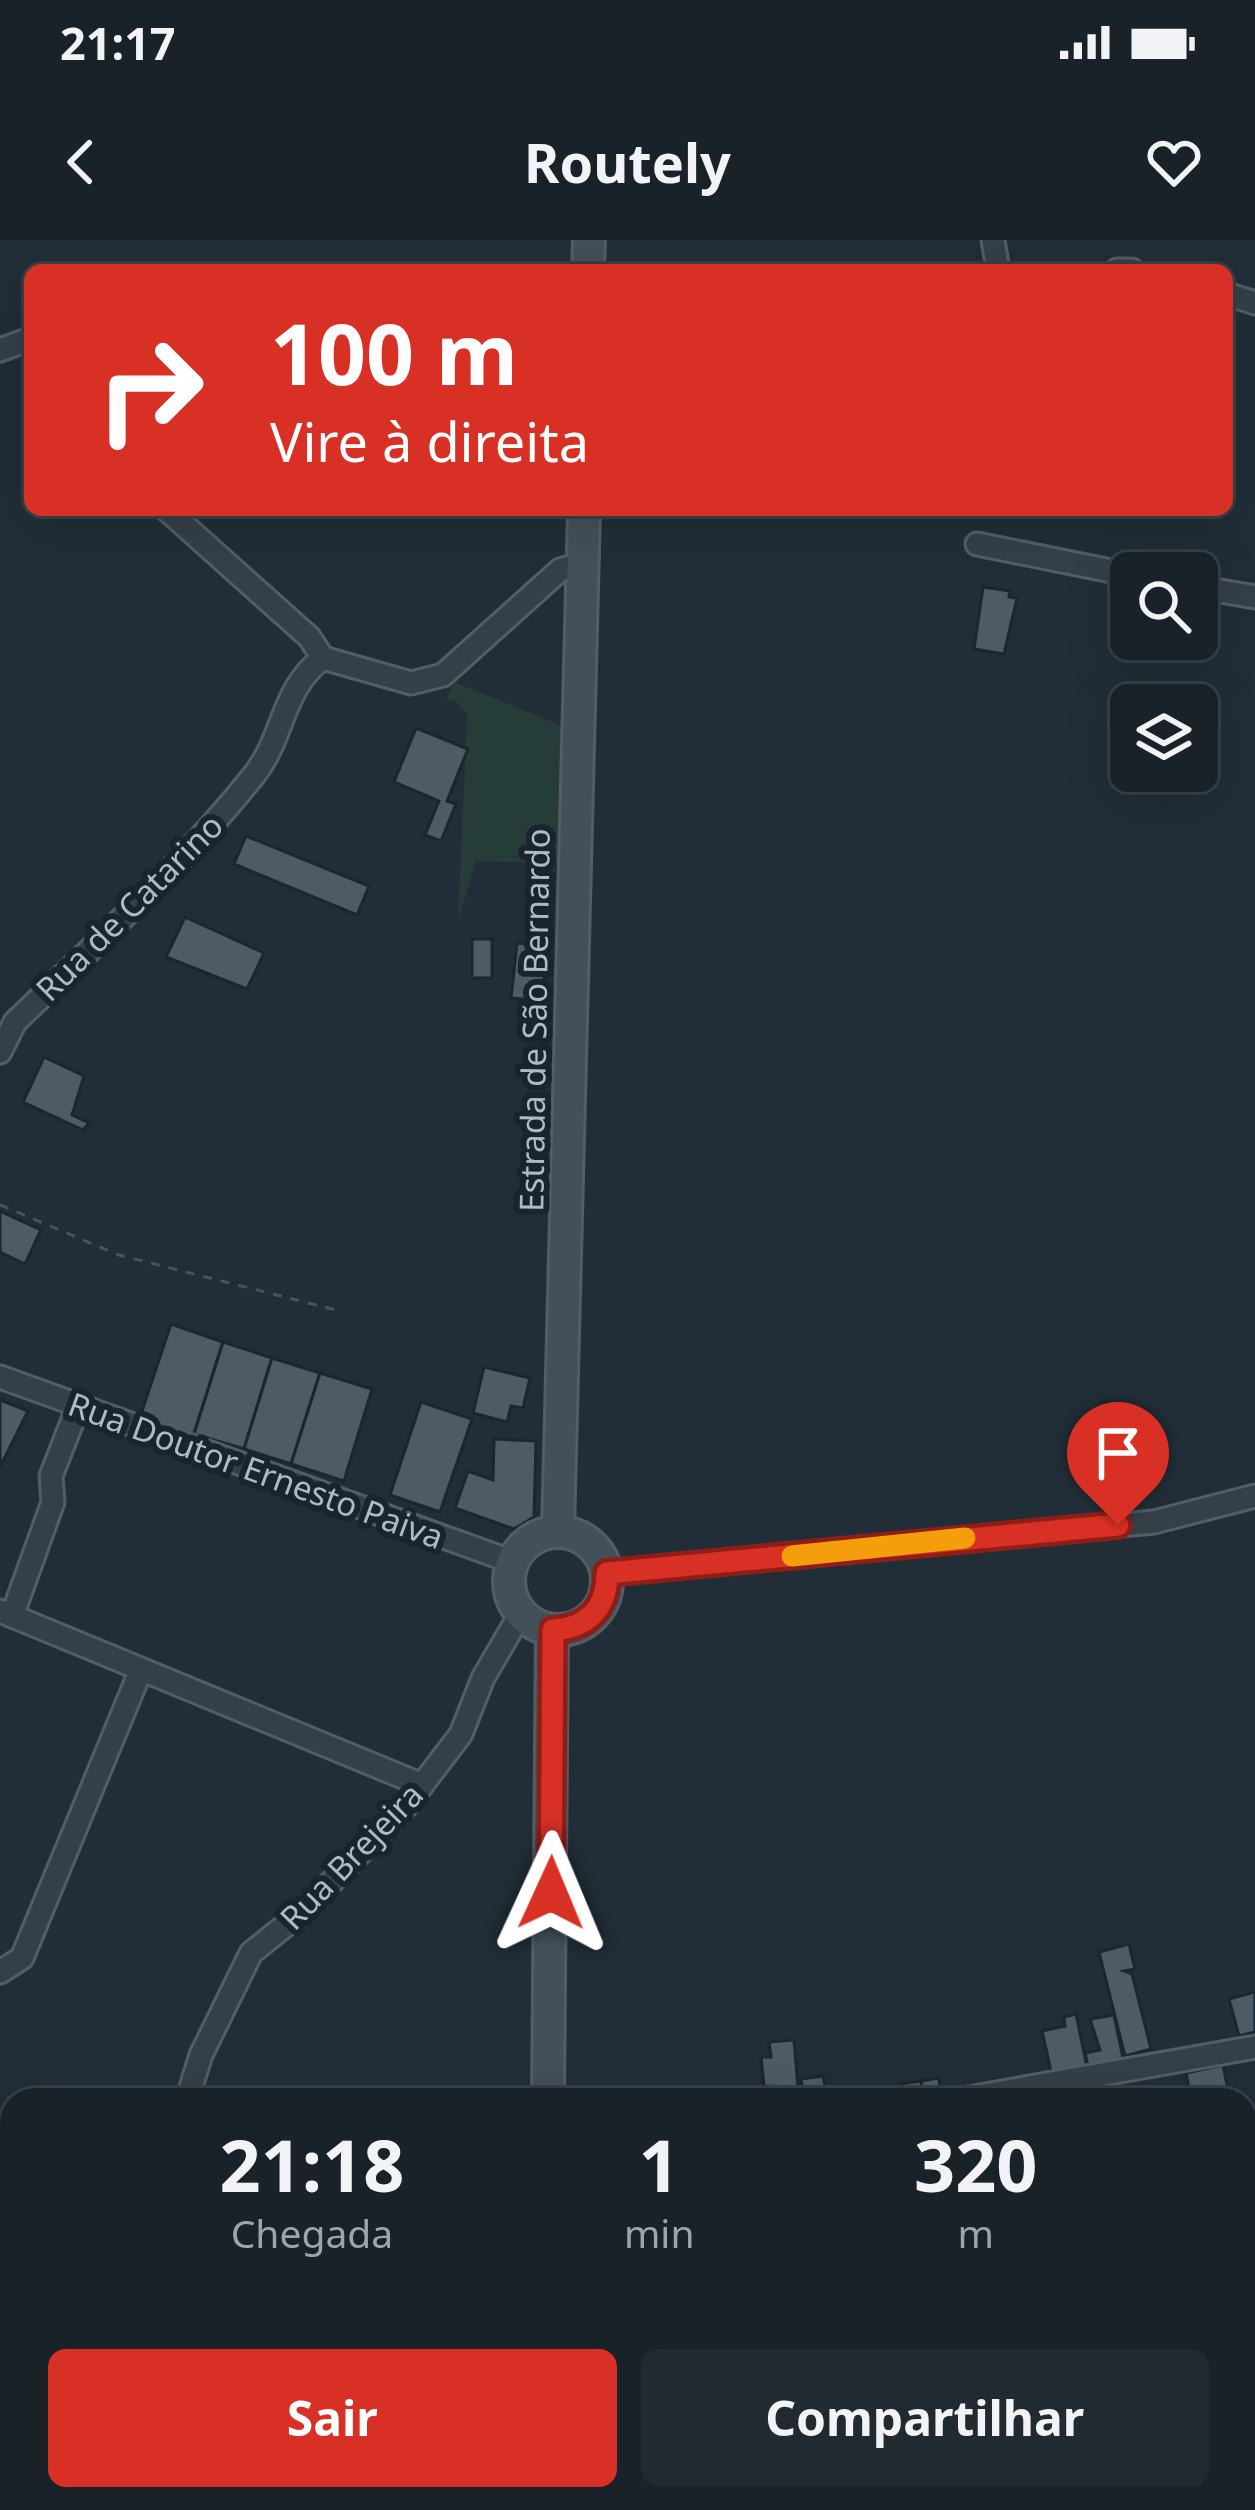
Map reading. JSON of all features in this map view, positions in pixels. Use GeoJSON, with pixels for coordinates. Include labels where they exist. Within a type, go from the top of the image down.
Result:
{"type":"FeatureCollection","features":[{"type":"Feature","properties":{"kind":"main road","name":"Estrada de São Bernardo"},"geometry":{"type":"LineString","coordinates":[[558,1532],[584,516]]}},
{"type":"Feature","properties":{"kind":"main road"},"geometry":{"type":"LineString","coordinates":[[558,1532],[595,1548],[607,1573],[607,1588],[594,1615],[582,1624],[553,1630],[521,1613],[509,1589],[513,1562],[531,1540],[558,1532]]}},
{"type":"Feature","properties":{"kind":"main road"},"geometry":{"type":"LineString","coordinates":[[548,2088],[553,1630]]}},
{"type":"Feature","properties":{"kind":"street"},"geometry":{"type":"LineString","coordinates":[[174,516],[309,637],[323,658],[411,683],[443,675],[560,570],[583,563]]}},
{"type":"Feature","properties":{"kind":"street"},"geometry":{"type":"LineString","coordinates":[[977,544],[1110,571]]}},
{"type":"Feature","properties":{"kind":"street"},"geometry":{"type":"LineString","coordinates":[[1218,590],[1255,596]]}},
{"type":"Feature","properties":{"kind":"street","name":"Rua de Catarino"},"geometry":{"type":"LineString","coordinates":[[0,1052],[15,1022],[198,846],[266,760],[299,676],[323,658]]}},
{"type":"Feature","properties":{"kind":"street","name":"Rua Doutor Ernesto Paiva"},"geometry":{"type":"LineString","coordinates":[[0,1377],[513,1562]]}},
{"type":"Feature","properties":{"kind":"street"},"geometry":{"type":"LineString","coordinates":[[78,1407],[51,1476],[53,1502],[6,1614],[422,1785]]}},
{"type":"Feature","properties":{"kind":"street"},"geometry":{"type":"LineString","coordinates":[[607,1573],[1154,1522],[1255,1496]]}},
{"type":"Feature","properties":{"kind":"street","name":"Rua Brejeira"},"geometry":{"type":"LineString","coordinates":[[191,2088],[201,2055],[251,1953],[301,1913],[422,1785],[460,1734],[492,1662],[521,1613]]}},
{"type":"Feature","properties":{"kind":"street"},"geometry":{"type":"LineString","coordinates":[[0,1972],[22,1958],[140,1672]]}},
{"type":"Feature","properties":{"kind":"street"},"geometry":{"type":"LineString","coordinates":[[1026,2088],[1255,2048]]}},
{"type":"Feature","properties":{"kind":"path"},"geometry":{"type":"LineString","coordinates":[[0,1205],[119,1255],[340,1311]]}},
{"type":"Feature","properties":{"kind":"green space"},"geometry":{"type":"Polygon","coordinates":[[[454,682],[563,726],[565,864],[476,861],[458,921],[467,715],[455,701],[446,699],[454,682]]]}},
{"type":"Feature","properties":{"kind":"building"},"geometry":{"type":"Polygon","coordinates":[[[983,587],[1010,591],[1009,597],[1017,598],[1004,654],[974,649],[983,587]]]}},
{"type":"Feature","properties":{"kind":"building"},"geometry":{"type":"Polygon","coordinates":[[[416,728],[468,749],[447,801],[456,804],[441,841],[425,835],[439,801],[394,782],[416,728]]]}},
{"type":"Feature","properties":{"kind":"building"},"geometry":{"type":"Polygon","coordinates":[[[246,836],[369,886],[357,915],[234,864],[246,836]]]}},
{"type":"Feature","properties":{"kind":"building"},"geometry":{"type":"Polygon","coordinates":[[[185,917],[264,953],[247,989],[166,957],[185,917]]]}},
{"type":"Feature","properties":{"kind":"building"},"geometry":{"type":"Polygon","coordinates":[[[472,939],[492,939],[492,978],[472,978],[472,939]]]}},
{"type":"Feature","properties":{"kind":"building"},"geometry":{"type":"Polygon","coordinates":[[[517,943],[547,946],[542,1001],[511,998],[517,943]]]}},
{"type":"Feature","properties":{"kind":"building"},"geometry":{"type":"Polygon","coordinates":[[[44,1057],[84,1076],[72,1115],[89,1123],[83,1130],[23,1102],[44,1057]]]}},
{"type":"Feature","properties":{"kind":"building"},"geometry":{"type":"Polygon","coordinates":[[[0,1211],[41,1230],[25,1264],[0,1252],[0,1211]]]}},
{"type":"Feature","properties":{"kind":"building"},"geometry":{"type":"Polygon","coordinates":[[[171,1324],[223,1342],[194,1434],[140,1417],[171,1324]]]}},
{"type":"Feature","properties":{"kind":"building"},"geometry":{"type":"Polygon","coordinates":[[[223,1342],[272,1358],[244,1449],[194,1434],[223,1342]]]}},
{"type":"Feature","properties":{"kind":"building"},"geometry":{"type":"Polygon","coordinates":[[[272,1358],[320,1373],[291,1464],[244,1449],[272,1358]]]}},
{"type":"Feature","properties":{"kind":"building"},"geometry":{"type":"Polygon","coordinates":[[[484,1367],[530,1378],[523,1408],[511,1406],[507,1422],[473,1413],[484,1367]]]}},
{"type":"Feature","properties":{"kind":"building"},"geometry":{"type":"Polygon","coordinates":[[[320,1373],[372,1389],[344,1481],[291,1464],[320,1373]]]}},
{"type":"Feature","properties":{"kind":"building"},"geometry":{"type":"Polygon","coordinates":[[[0,1400],[28,1411],[0,1467],[0,1400]]]}},
{"type":"Feature","properties":{"kind":"building"},"geometry":{"type":"Polygon","coordinates":[[[421,1402],[472,1419],[440,1512],[390,1495],[421,1402]]]}},
{"type":"Feature","properties":{"kind":"building"},"geometry":{"type":"Polygon","coordinates":[[[494,1439],[536,1441],[534,1517],[514,1529],[455,1508],[468,1471],[493,1480],[494,1439]]]}},
{"type":"Feature","properties":{"kind":"building"},"geometry":{"type":"Polygon","coordinates":[[[1129,1944],[1135,1969],[1124,1971],[1132,1974],[1151,2049],[1125,2056],[1099,1952],[1129,1944]]]}},
{"type":"Feature","properties":{"kind":"building"},"geometry":{"type":"Polygon","coordinates":[[[1255,1992],[1255,2032],[1239,2036],[1229,1999],[1255,1992]]]}},
{"type":"Feature","properties":{"kind":"building"},"geometry":{"type":"Polygon","coordinates":[[[1076,2014],[1088,2072],[1053,2080],[1042,2031],[1065,2026],[1064,2017],[1076,2014]]]}},
{"type":"Feature","properties":{"kind":"building"},"geometry":{"type":"Polygon","coordinates":[[[1114,2015],[1124,2063],[1089,2070],[1085,2053],[1100,2050],[1090,2019],[1114,2015]]]}},
{"type":"Feature","properties":{"kind":"building"},"geometry":{"type":"Polygon","coordinates":[[[794,2040],[798,2087],[764,2086],[761,2057],[771,2057],[769,2042],[794,2040]]]}},
{"type":"Feature","properties":{"kind":"building"},"geometry":{"type":"Polygon","coordinates":[[[1223,2065],[1228,2088],[1189,2088],[1186,2073],[1223,2065]]]}},
{"type":"Feature","properties":{"kind":"building"},"geometry":{"type":"Polygon","coordinates":[[[823,2076],[826,2088],[803,2088],[801,2079],[823,2076]]]}},
{"type":"Feature","properties":{"kind":"building"},"geometry":{"type":"Polygon","coordinates":[[[939,2078],[940,2088],[922,2088],[921,2081],[939,2078]]]}},
{"type":"Feature","properties":{"kind":"building"},"geometry":{"type":"Polygon","coordinates":[[[921,2081],[922,2088],[900,2088],[900,2084],[921,2081]]]}},
{"type":"Feature","properties":{"kind":"slow traffic"},"geometry":{"type":"LineString","coordinates":[[792,1556],[965,1538]]}},
{"type":"Feature","properties":{"kind":"route"},"geometry":{"type":"LineString","coordinates":[[551,1893],[553,1630],[582,1624],[594,1615],[607,1588],[607,1573],[1118,1525]]}}]}
